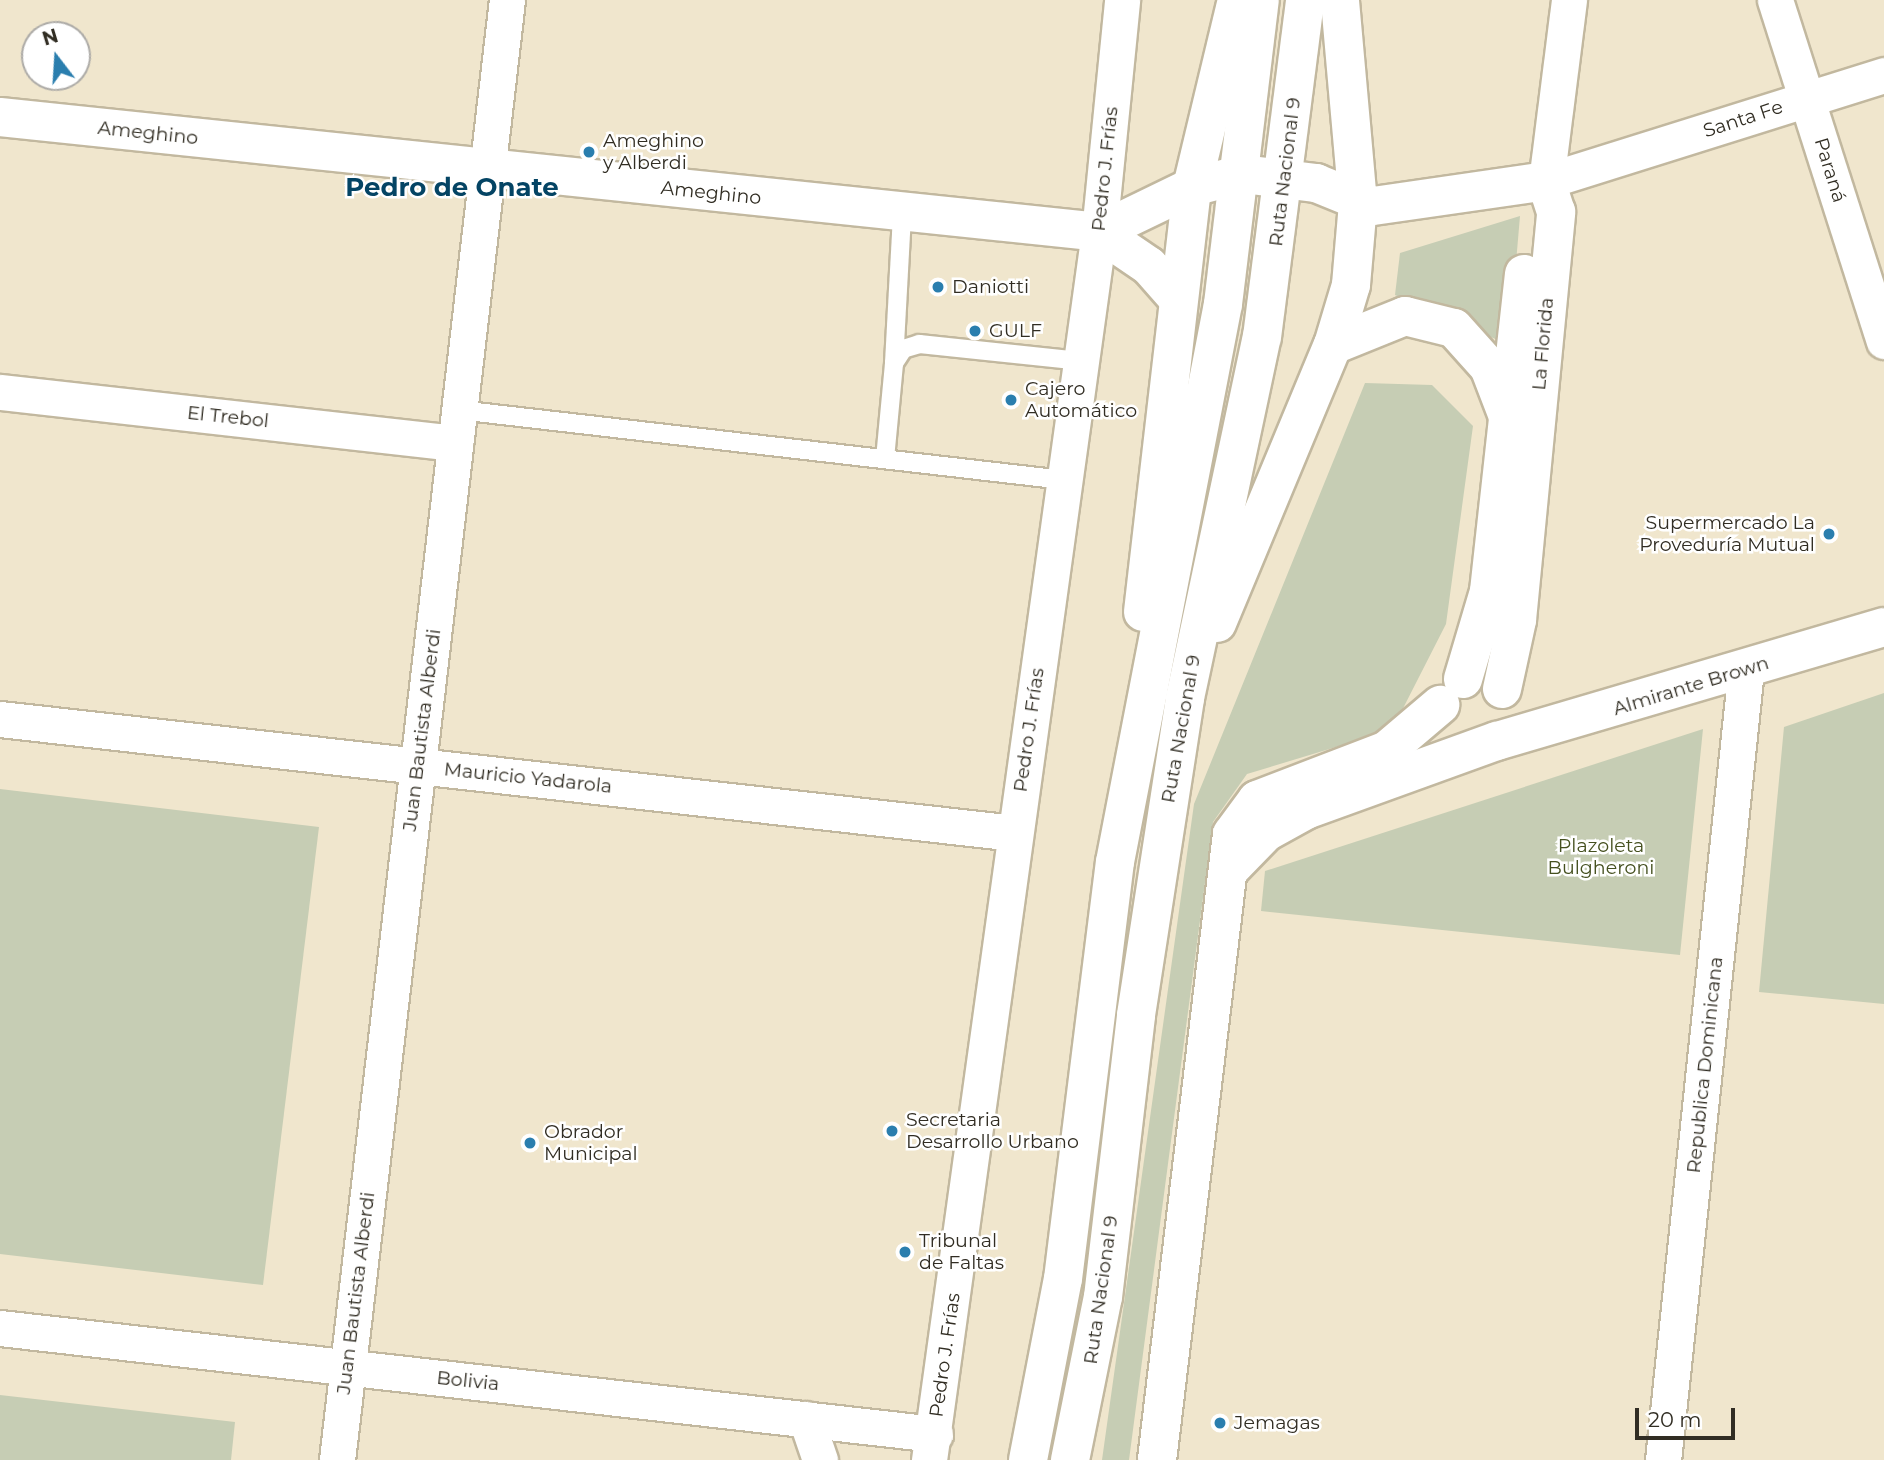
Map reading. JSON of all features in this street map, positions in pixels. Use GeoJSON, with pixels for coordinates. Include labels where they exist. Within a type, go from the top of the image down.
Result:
{"type":"FeatureCollection","features":[{"type":"Feature","properties":{"kind":"main road"},"geometry":{"type":"LineString","coordinates":[[1146,691],[1142,592],[1192,187],[1237,0]]}},
{"type":"Feature","properties":{"kind":"main road","name":"Ruta Nacional 9"},"geometry":{"type":"LineString","coordinates":[[1028,1460],[1063,1279],[1115,862],[1243,174],[1260,0]]}},
{"type":"Feature","properties":{"kind":"main road","name":"Ruta Nacional 9"},"geometry":{"type":"LineString","coordinates":[[1070,1460],[1103,1297],[1136,1015],[1185,698],[1262,337],[1286,179],[1305,0]]}},
{"type":"Feature","properties":{"kind":"main road"},"geometry":{"type":"LineString","coordinates":[[1185,698],[1333,345],[1351,285],[1358,203],[1340,0]]}},
{"type":"Feature","properties":{"kind":"main road","name":"Ameghino"},"geometry":{"type":"LineString","coordinates":[[0,117],[486,171],[1099,232]]}},
{"type":"Feature","properties":{"kind":"main road"},"geometry":{"type":"LineString","coordinates":[[1178,299],[1149,266],[1099,232],[1192,187],[1243,174],[1317,183],[1358,203],[1394,206],[1546,181]]}},
{"type":"Feature","properties":{"kind":"main road"},"geometry":{"type":"LineString","coordinates":[[1505,692],[1510,721],[1487,745],[1448,736],[1452,692],[1489,591],[1532,211],[1546,181]]}},
{"type":"Feature","properties":{"kind":"main road","name":"La Florida"},"geometry":{"type":"LineString","coordinates":[[1505,692],[1517,620],[1556,212],[1546,181]]}},
{"type":"Feature","properties":{"kind":"main road"},"geometry":{"type":"LineString","coordinates":[[1333,345],[1405,316],[1454,328],[1489,368],[1507,414]]}},
{"type":"Feature","properties":{"kind":"main road","name":"Almirante Brown"},"geometry":{"type":"LineString","coordinates":[[1230,869],[1266,832],[1295,815],[1487,745],[1884,627]]}},
{"type":"Feature","properties":{"kind":"main road"},"geometry":{"type":"LineString","coordinates":[[1157,1460],[1236,822],[1257,800],[1387,750],[1452,692],[1488,679],[1505,692],[1586,717]]}},
{"type":"Feature","properties":{"kind":"street","name":"Juan Bautista Alberdi"},"geometry":{"type":"LineString","coordinates":[[337,1460],[507,0]]}},
{"type":"Feature","properties":{"kind":"street","name":"Pedro J. Frías"},"geometry":{"type":"LineString","coordinates":[[932,1447],[1014,833],[1099,232],[1122,0]]}},
{"type":"Feature","properties":{"kind":"street","name":"La Florida"},"geometry":{"type":"LineString","coordinates":[[1546,181],[1569,0]]}},
{"type":"Feature","properties":{"kind":"street","name":"Paraná"},"geometry":{"type":"LineString","coordinates":[[1775,0],[1884,341]]}},
{"type":"Feature","properties":{"kind":"street","name":"Santa Fe"},"geometry":{"type":"LineString","coordinates":[[1546,181],[1884,75]]}},
{"type":"Feature","properties":{"kind":"street","name":"El Trebol"},"geometry":{"type":"LineString","coordinates":[[0,391],[457,426]]}},
{"type":"Feature","properties":{"kind":"street","name":"Republica Dominicana"},"geometry":{"type":"LineString","coordinates":[[1664,1460],[1746,669]]}},
{"type":"Feature","properties":{"kind":"street","name":"Mauricio Yadarola"},"geometry":{"type":"LineString","coordinates":[[0,719],[1014,833]]}},
{"type":"Feature","properties":{"kind":"street","name":"Bolivia"},"geometry":{"type":"LineString","coordinates":[[0,1328],[806,1419],[932,1447]]}},
{"type":"Feature","properties":{"kind":"street"},"geometry":{"type":"LineString","coordinates":[[806,1419],[820,1460]]}},
{"type":"Feature","properties":{"kind":"lane"},"geometry":{"type":"LineString","coordinates":[[886,459],[902,213]]}},
{"type":"Feature","properties":{"kind":"lane"},"geometry":{"type":"LineString","coordinates":[[894,363],[903,349],[919,344],[1080,361]]}},
{"type":"Feature","properties":{"kind":"lane"},"geometry":{"type":"LineString","coordinates":[[457,426],[886,459],[1064,480]]}},
{"type":"Feature","properties":{"kind":"green space"},"geometry":{"type":"Polygon","coordinates":[[[1520,216],[1509,345],[1395,295],[1400,253],[1520,216]]]}},
{"type":"Feature","properties":{"kind":"green space"},"geometry":{"type":"Polygon","coordinates":[[[1365,383],[1432,385],[1473,426],[1446,624],[1392,730],[1247,774],[1213,822],[1129,1460],[1102,1460],[1194,804],[1365,383]]]}},
{"type":"Feature","properties":{"kind":"green space"},"geometry":{"type":"Polygon","coordinates":[[[1884,693],[1884,1004],[1759,992],[1784,727],[1884,693]]]}},
{"type":"Feature","properties":{"kind":"green space","name":"Plazoleta Bulgheroni"},"geometry":{"type":"Polygon","coordinates":[[[1703,729],[1680,955],[1261,911],[1265,871],[1703,729]]]}},
{"type":"Feature","properties":{"kind":"green space"},"geometry":{"type":"Polygon","coordinates":[[[0,789],[319,827],[263,1285],[0,1254],[0,789]]]}},
{"type":"Feature","properties":{"kind":"green space"},"geometry":{"type":"Polygon","coordinates":[[[0,1395],[235,1422],[231,1460],[0,1460],[0,1395]]]}},
{"type":"Feature","properties":{"kind":"place","name":"Ameghino y Alberdi"},"geometry":{"type":"Point","coordinates":[589,152]}},
{"type":"Feature","properties":{"kind":"place","name":"Daniotti"},"geometry":{"type":"Point","coordinates":[938,287]}},
{"type":"Feature","properties":{"kind":"place","name":"GULF"},"geometry":{"type":"Point","coordinates":[975,331]}},
{"type":"Feature","properties":{"kind":"place","name":"Cajero Automático"},"geometry":{"type":"Point","coordinates":[1011,400]}},
{"type":"Feature","properties":{"kind":"place","name":"Supermercado La Proveduría Mutual"},"geometry":{"type":"Point","coordinates":[1829,534]}},
{"type":"Feature","properties":{"kind":"place","name":"Secretaria Desarrollo Urbano"},"geometry":{"type":"Point","coordinates":[892,1131]}},
{"type":"Feature","properties":{"kind":"place","name":"Obrador Municipal"},"geometry":{"type":"Point","coordinates":[530,1143]}},
{"type":"Feature","properties":{"kind":"place","name":"Tribunal de Faltas"},"geometry":{"type":"Point","coordinates":[905,1252]}},
{"type":"Feature","properties":{"kind":"place","name":"Jemagas"},"geometry":{"type":"Point","coordinates":[1220,1423]}},
{"type":"Feature","properties":{"kind":"district","name":"Pedro de Onate"},"geometry":{"type":"Point","coordinates":[452,188]}}]}
